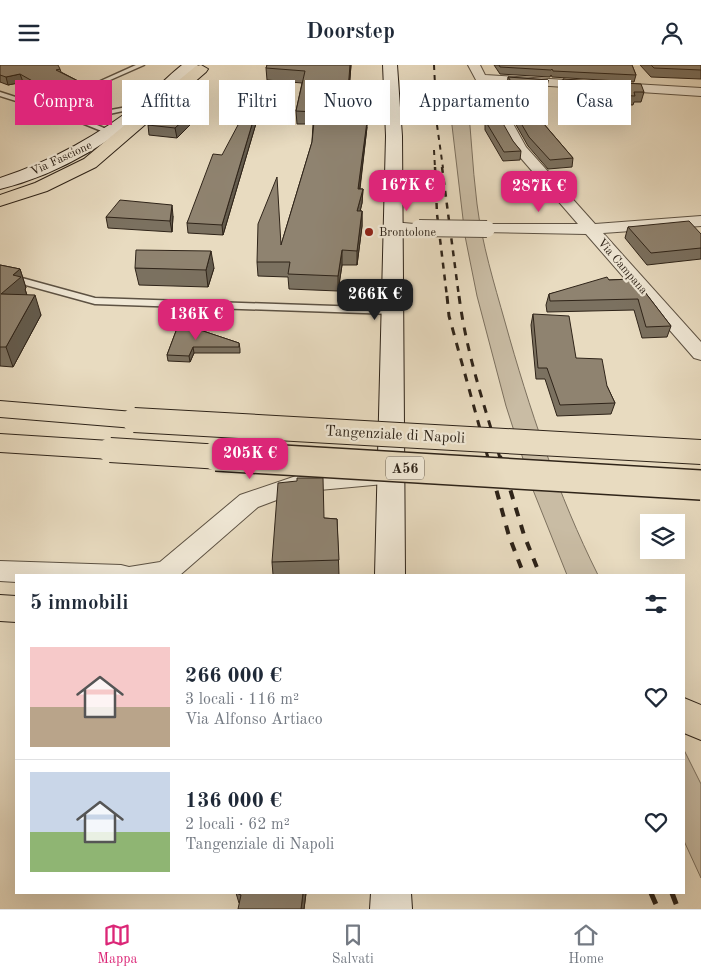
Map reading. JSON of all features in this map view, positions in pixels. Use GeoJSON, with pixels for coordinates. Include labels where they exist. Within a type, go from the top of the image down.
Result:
{"type":"FeatureCollection","features":[{"type":"Feature","properties":{"kind":"main road"},"geometry":{"type":"LineString","coordinates":[[390,65],[394,136],[394,311],[390,574]]}},
{"type":"Feature","properties":{"kind":"main road"},"geometry":{"type":"LineString","coordinates":[[0,201],[41,187],[90,163],[177,91],[199,66]]}},
{"type":"Feature","properties":{"kind":"main road","name":"Via Fascione"},"geometry":{"type":"LineString","coordinates":[[177,80],[199,66]]}},
{"type":"Feature","properties":{"kind":"main road","name":"Via Fascione"},"geometry":{"type":"LineString","coordinates":[[0,184],[72,155],[122,122]]}},
{"type":"Feature","properties":{"kind":"main road","name":"Tangenziale di Napoli"},"geometry":{"type":"LineString","coordinates":[[0,409],[134,420],[701,451]]}},
{"type":"Feature","properties":{"kind":"main road","name":"A56"},"geometry":{"type":"LineString","coordinates":[[0,443],[701,485]]}},
{"type":"Feature","properties":{"kind":"main road"},"geometry":{"type":"LineString","coordinates":[[0,609],[15,609]]}},
{"type":"Feature","properties":{"kind":"main road"},"geometry":{"type":"LineString","coordinates":[[685,715],[701,724]]}},
{"type":"Feature","properties":{"kind":"main road"},"geometry":{"type":"LineString","coordinates":[[390,894],[391,909]]}},
{"type":"Feature","properties":{"kind":"street"},"geometry":{"type":"LineString","coordinates":[[477,72],[701,92]]}},
{"type":"Feature","properties":{"kind":"street","name":"Via Campana"},"geometry":{"type":"LineString","coordinates":[[477,72],[520,149],[701,354]]}},
{"type":"Feature","properties":{"kind":"street"},"geometry":{"type":"LineString","coordinates":[[393,227],[591,229],[701,221]]}},
{"type":"Feature","properties":{"kind":"street"},"geometry":{"type":"LineString","coordinates":[[144,574],[167,571],[249,501],[296,484],[391,475]]}},
{"type":"Feature","properties":{"kind":"street"},"geometry":{"type":"LineString","coordinates":[[0,571],[91,574]]}},
{"type":"Feature","properties":{"kind":"lane"},"geometry":{"type":"LineString","coordinates":[[106,80],[141,65]]}},
{"type":"Feature","properties":{"kind":"lane"},"geometry":{"type":"LineString","coordinates":[[0,94],[15,99]]}},
{"type":"Feature","properties":{"kind":"lane"},"geometry":{"type":"LineString","coordinates":[[92,125],[109,132]]}},
{"type":"Feature","properties":{"kind":"lane"},"geometry":{"type":"LineString","coordinates":[[0,275],[95,301],[394,311]]}},
{"type":"Feature","properties":{"kind":"shaded area"},"geometry":{"type":"Polygon","coordinates":[[[452,125],[470,125],[477,204],[482,234],[514,354],[557,482],[598,574],[567,574],[533,490],[506,406],[477,296],[465,236],[452,125]]]}},
{"type":"Feature","properties":{"kind":"shaded area"},"geometry":{"type":"Polygon","coordinates":[[[685,752],[701,784],[701,878],[685,843],[685,752]]]}},
{"type":"Feature","properties":{"kind":"building"},"geometry":{"type":"Polygon","coordinates":[[[0,65],[58,65],[60,69],[56,70],[76,80],[31,80],[20,74],[6,77],[0,75],[0,65]]]}},
{"type":"Feature","properties":{"kind":"building"},"geometry":{"type":"Polygon","coordinates":[[[267,65],[350,65],[349,80],[305,80],[305,111],[296,111],[305,71],[266,68],[267,65]]]}},
{"type":"Feature","properties":{"kind":"building"},"geometry":{"type":"Polygon","coordinates":[[[499,65],[632,65],[636,75],[553,71],[552,69],[500,67],[499,65]]]}},
{"type":"Feature","properties":{"kind":"building"},"geometry":{"type":"Polygon","coordinates":[[[651,65],[701,65],[701,70],[654,68],[651,65]]]}},
{"type":"Feature","properties":{"kind":"building"},"geometry":{"type":"Polygon","coordinates":[[[508,77],[548,80],[510,80],[508,77]]]}},
{"type":"Feature","properties":{"kind":"building"},"geometry":{"type":"Polygon","coordinates":[[[631,83],[641,84],[644,92],[634,92],[635,96],[631,96],[631,83]]]}},
{"type":"Feature","properties":{"kind":"building"},"geometry":{"type":"Polygon","coordinates":[[[148,125],[178,125],[175,128],[148,125]]]}},
{"type":"Feature","properties":{"kind":"building"},"geometry":{"type":"Polygon","coordinates":[[[238,125],[252,125],[222,225],[187,223],[213,154],[222,155],[238,125]]]}},
{"type":"Feature","properties":{"kind":"building"},"geometry":{"type":"Polygon","coordinates":[[[314,125],[367,125],[358,189],[363,189],[357,211],[362,211],[357,251],[342,250],[338,276],[288,274],[290,262],[257,262],[258,224],[277,177],[281,245],[312,142],[314,125]]]}},
{"type":"Feature","properties":{"kind":"building"},"geometry":{"type":"Polygon","coordinates":[[[488,125],[504,125],[521,151],[504,152],[488,125]]]}},
{"type":"Feature","properties":{"kind":"building"},"geometry":{"type":"Polygon","coordinates":[[[522,125],[545,125],[573,158],[550,160],[529,137],[522,125]]]}},
{"type":"Feature","properties":{"kind":"building"},"geometry":{"type":"Polygon","coordinates":[[[120,200],[172,205],[170,221],[106,217],[120,200]]]}},
{"type":"Feature","properties":{"kind":"building"},"geometry":{"type":"Polygon","coordinates":[[[689,221],[701,234],[701,248],[651,253],[628,227],[689,221]]]}},
{"type":"Feature","properties":{"kind":"building"},"geometry":{"type":"Polygon","coordinates":[[[136,250],[211,251],[206,270],[135,268],[136,250]]]}},
{"type":"Feature","properties":{"kind":"building"},"geometry":{"type":"Polygon","coordinates":[[[0,265],[20,269],[13,275],[21,277],[1,294],[35,295],[6,347],[0,347],[0,265]]]}},
{"type":"Feature","properties":{"kind":"building"},"geometry":{"type":"Polygon","coordinates":[[[631,274],[671,326],[646,327],[638,299],[550,301],[549,294],[607,277],[609,280],[632,279],[631,274]]]}},
{"type":"Feature","properties":{"kind":"building"},"geometry":{"type":"Polygon","coordinates":[[[533,314],[569,316],[576,358],[602,359],[607,386],[615,403],[560,405],[547,368],[538,368],[533,314]]]}},
{"type":"Feature","properties":{"kind":"building"},"geometry":{"type":"Polygon","coordinates":[[[179,323],[239,343],[239,347],[193,347],[189,356],[167,355],[179,323]]]}},
{"type":"Feature","properties":{"kind":"building"},"geometry":{"type":"Polygon","coordinates":[[[297,478],[323,478],[324,518],[337,519],[339,560],[272,562],[278,483],[297,481],[297,478]]]}},
{"type":"Feature","properties":{"kind":"building"},"geometry":{"type":"Polygon","coordinates":[[[238,894],[303,894],[301,909],[238,909],[241,895],[238,894]]]}},
{"type":"Feature","properties":{"kind":"railway"},"geometry":{"type":"LineString","coordinates":[[434,65],[437,125],[443,168]]}},
{"type":"Feature","properties":{"kind":"railway"},"geometry":{"type":"LineString","coordinates":[[434,150],[435,168]]}},
{"type":"Feature","properties":{"kind":"railway"},"geometry":{"type":"LineString","coordinates":[[435,167],[437,214],[447,297]]}},
{"type":"Feature","properties":{"kind":"railway"},"geometry":{"type":"LineString","coordinates":[[442,167],[459,297]]}},
{"type":"Feature","properties":{"kind":"railway"},"geometry":{"type":"LineString","coordinates":[[447,296],[449,316],[488,458]]}},
{"type":"Feature","properties":{"kind":"railway"},"geometry":{"type":"LineString","coordinates":[[459,296],[471,357],[500,458]]}},
{"type":"Feature","properties":{"kind":"railway"},"geometry":{"type":"LineString","coordinates":[[487,456],[509,536],[524,574]]}},
{"type":"Feature","properties":{"kind":"railway"},"geometry":{"type":"LineString","coordinates":[[500,456],[524,535],[540,574]]}},
{"type":"Feature","properties":{"kind":"railway"},"geometry":{"type":"LineString","coordinates":[[651,894],[658,909]]}},
{"type":"Feature","properties":{"kind":"railway"},"geometry":{"type":"LineString","coordinates":[[672,894],[678,909]]}},
{"type":"Feature","properties":{"kind":"place","name":"Brontolone"},"geometry":{"type":"Point","coordinates":[369,232]}}]}
